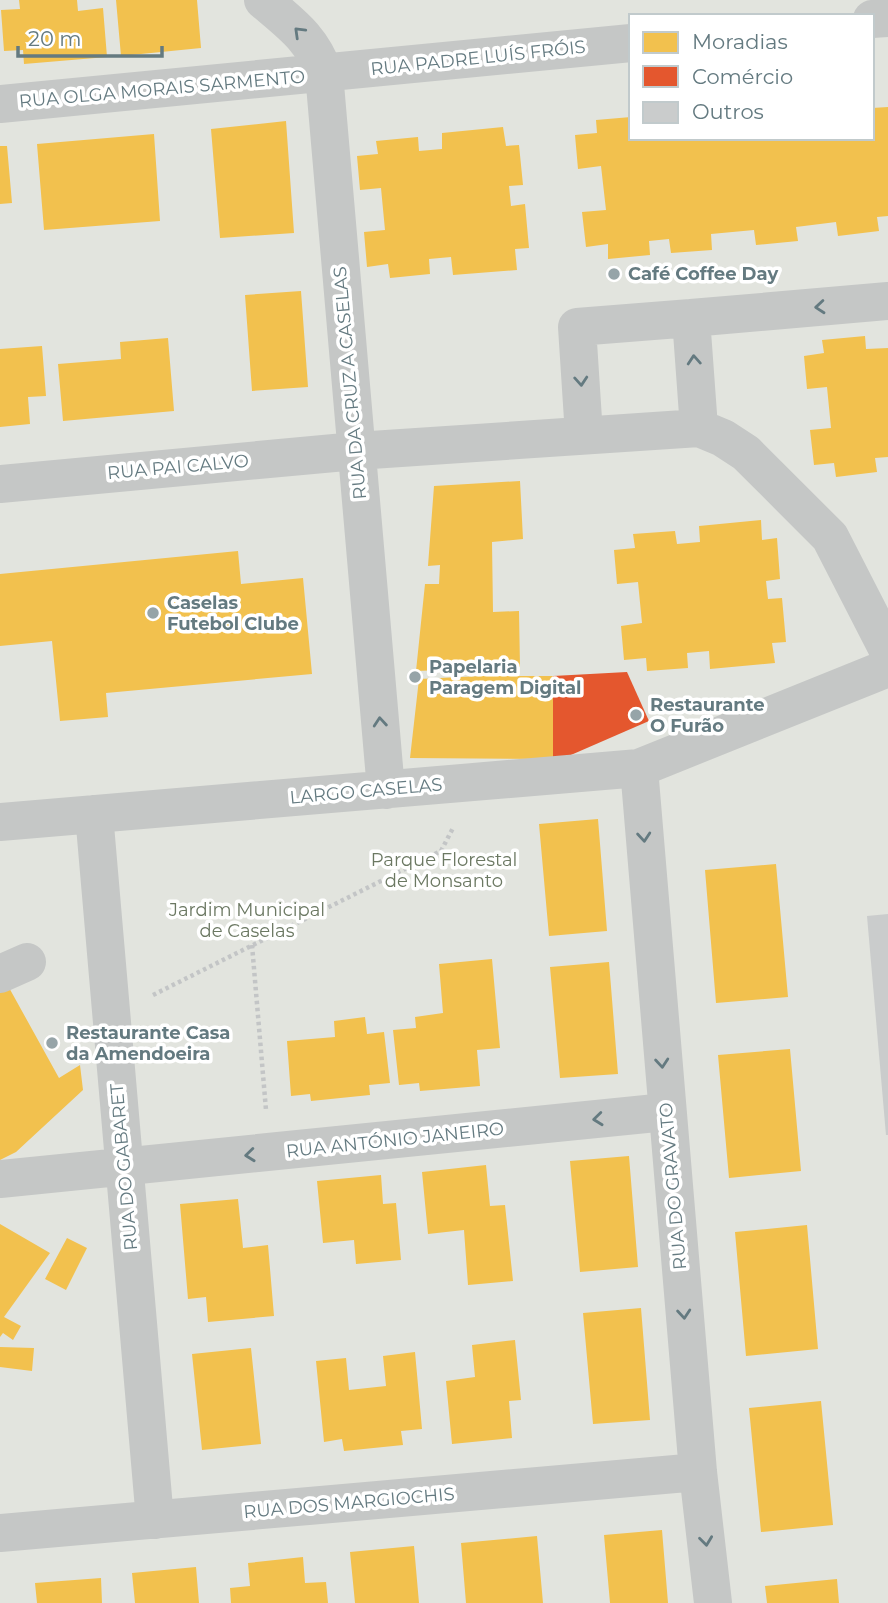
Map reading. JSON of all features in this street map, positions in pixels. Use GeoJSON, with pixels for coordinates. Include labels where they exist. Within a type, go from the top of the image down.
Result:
{"type":"FeatureCollection","features":[{"type":"Feature","properties":{"kind":"street","name":"RUA DA CRUZ A CASELAS"},"geometry":{"type":"LineString","coordinates":[[263,0],[304,36],[317,53],[324,73],[386,790]]}},
{"type":"Feature","properties":{"kind":"street","name":"RUA PADRE LUÍS FRÓIS"},"geometry":{"type":"LineString","coordinates":[[324,73],[629,43]]}},
{"type":"Feature","properties":{"kind":"street","name":"RUA OLGA MORAIS SARMENTO"},"geometry":{"type":"LineString","coordinates":[[0,104],[324,73]]}},
{"type":"Feature","properties":{"kind":"street"},"geometry":{"type":"LineString","coordinates":[[584,435],[577,327],[888,301]]}},
{"type":"Feature","properties":{"kind":"street"},"geometry":{"type":"LineString","coordinates":[[691,318],[699,428],[723,438],[746,453],[830,537],[888,650]]}},
{"type":"Feature","properties":{"kind":"street","name":"RUA PAI CALVO"},"geometry":{"type":"LineString","coordinates":[[0,484],[356,451],[699,428]]}},
{"type":"Feature","properties":{"kind":"street","name":"LARGO CASELAS"},"geometry":{"type":"LineString","coordinates":[[0,821],[639,768],[888,668]]}},
{"type":"Feature","properties":{"kind":"street","name":"RUA DO GRAVATO"},"geometry":{"type":"LineString","coordinates":[[639,768],[666,1112],[698,1472],[713,1603]]}},
{"type":"Feature","properties":{"kind":"street","name":"RUA DO GABARET"},"geometry":{"type":"LineString","coordinates":[[94,814],[155,1520]]}},
{"type":"Feature","properties":{"kind":"street","name":"RUA ANTÓNIO JANEIRO"},"geometry":{"type":"LineString","coordinates":[[0,1179],[666,1112]]}},
{"type":"Feature","properties":{"kind":"street","name":"RUA DOS MARGIOCHIS"},"geometry":{"type":"LineString","coordinates":[[0,1533],[698,1472]]}},
{"type":"Feature","properties":{"kind":"path"},"geometry":{"type":"LineString","coordinates":[[111,1016],[441,851],[476,782]]}},
{"type":"Feature","properties":{"kind":"path"},"geometry":{"type":"LineString","coordinates":[[252,945],[270,1153]]}},
{"type":"Feature","properties":{"kind":"green space","name":"Parque Florestal de Monsanto"},"geometry":{"type":"Polygon","coordinates":[[[0,0],[888,0],[888,1603],[0,1603],[0,0]]]}},
{"type":"Feature","properties":{"kind":"building: Moradias"},"geometry":{"type":"Polygon","coordinates":[[[19,0],[77,0],[78,11],[103,8],[107,57],[24,64],[23,50],[4,51],[1,10],[20,9],[19,0]]]}},
{"type":"Feature","properties":{"kind":"building: Moradias"},"geometry":{"type":"Polygon","coordinates":[[[116,0],[197,0],[201,48],[121,56],[116,0]]]}},
{"type":"Feature","properties":{"kind":"building: Moradias"},"geometry":{"type":"Polygon","coordinates":[[[888,107],[888,216],[877,217],[879,231],[838,236],[836,222],[796,227],[798,241],[756,245],[754,230],[711,234],[712,250],[671,253],[669,239],[649,241],[650,255],[608,259],[608,244],[586,247],[582,212],[606,210],[601,166],[578,169],[575,135],[597,133],[596,120],[629,117],[629,140],[874,140],[874,108],[888,107]]]}},
{"type":"Feature","properties":{"kind":"building: Moradias"},"geometry":{"type":"Polygon","coordinates":[[[286,121],[294,233],[220,238],[211,129],[286,121]]]}},
{"type":"Feature","properties":{"kind":"building: Moradias"},"geometry":{"type":"Polygon","coordinates":[[[503,127],[506,146],[519,145],[523,185],[509,186],[511,206],[525,204],[529,248],[515,249],[517,270],[453,275],[451,257],[429,259],[430,274],[390,278],[388,264],[367,267],[364,232],[385,230],[381,188],[360,190],[357,156],[378,154],[376,141],[418,137],[419,151],[442,149],[442,133],[503,127]]]}},
{"type":"Feature","properties":{"kind":"building: Moradias"},"geometry":{"type":"Polygon","coordinates":[[[154,134],[160,221],[44,230],[37,144],[154,134]]]}},
{"type":"Feature","properties":{"kind":"building: Moradias"},"geometry":{"type":"Polygon","coordinates":[[[0,146],[7,146],[12,203],[0,204],[0,146]]]}},
{"type":"Feature","properties":{"kind":"building: Moradias"},"geometry":{"type":"Polygon","coordinates":[[[301,291],[308,387],[252,391],[245,295],[301,291]]]}},
{"type":"Feature","properties":{"kind":"building: Moradias"},"geometry":{"type":"Polygon","coordinates":[[[865,336],[866,349],[888,348],[888,457],[875,458],[877,472],[836,477],[834,463],[814,465],[810,430],[831,428],[827,387],[807,389],[804,356],[824,353],[822,340],[865,336]]]}},
{"type":"Feature","properties":{"kind":"building: Moradias"},"geometry":{"type":"Polygon","coordinates":[[[168,338],[174,411],[63,421],[58,364],[121,359],[120,342],[168,338]]]}},
{"type":"Feature","properties":{"kind":"building: Moradias"},"geometry":{"type":"Polygon","coordinates":[[[42,346],[46,396],[28,397],[30,424],[0,427],[0,349],[42,346]]]}},
{"type":"Feature","properties":{"kind":"building: Moradias"},"geometry":{"type":"Polygon","coordinates":[[[520,481],[523,539],[492,542],[493,612],[519,611],[520,667],[416,671],[425,584],[439,584],[440,565],[428,566],[434,486],[520,481]]]}},
{"type":"Feature","properties":{"kind":"building: Moradias"},"geometry":{"type":"Polygon","coordinates":[[[761,520],[762,540],[777,538],[780,579],[766,581],[768,599],[782,598],[786,642],[772,643],[775,663],[710,669],[709,651],[687,653],[688,668],[647,671],[646,658],[624,660],[621,626],[642,623],[638,582],[617,584],[614,550],[635,548],[633,534],[675,531],[677,544],[700,542],[699,526],[761,520]]]}},
{"type":"Feature","properties":{"kind":"building: Moradias","name":"Caselas Futebol Clube"},"geometry":{"type":"Polygon","coordinates":[[[238,551],[241,584],[303,578],[312,674],[106,693],[108,717],[60,721],[52,641],[0,646],[0,574],[238,551]]]}},
{"type":"Feature","properties":{"kind":"building: Moradias"},"geometry":{"type":"Polygon","coordinates":[[[553,676],[553,759],[410,758],[419,679],[553,676]]]}},
{"type":"Feature","properties":{"kind":"building: Moradias"},"geometry":{"type":"Polygon","coordinates":[[[598,819],[607,931],[549,936],[539,824],[598,819]]]}},
{"type":"Feature","properties":{"kind":"building: Moradias"},"geometry":{"type":"Polygon","coordinates":[[[776,864],[788,997],[716,1003],[705,870],[776,864]]]}},
{"type":"Feature","properties":{"kind":"building: Moradias"},"geometry":{"type":"Polygon","coordinates":[[[492,959],[500,1048],[477,1050],[480,1086],[420,1091],[419,1083],[399,1085],[393,1030],[416,1028],[415,1017],[443,1013],[439,964],[492,959]]]}},
{"type":"Feature","properties":{"kind":"building: Moradias"},"geometry":{"type":"Polygon","coordinates":[[[609,962],[618,1074],[560,1078],[550,967],[609,962]]]}},
{"type":"Feature","properties":{"kind":"building: Moradias"},"geometry":{"type":"Polygon","coordinates":[[[7,984],[59,1078],[80,1065],[83,1090],[16,1152],[0,1160],[0,988],[7,984]]]}},
{"type":"Feature","properties":{"kind":"building: Moradias"},"geometry":{"type":"Polygon","coordinates":[[[365,1017],[367,1034],[384,1032],[390,1083],[369,1085],[370,1095],[311,1101],[310,1094],[291,1096],[287,1041],[335,1037],[334,1021],[365,1017]]]}},
{"type":"Feature","properties":{"kind":"building: Moradias"},"geometry":{"type":"Polygon","coordinates":[[[790,1049],[801,1171],[729,1178],[718,1055],[790,1049]]]}},
{"type":"Feature","properties":{"kind":"building: Moradias"},"geometry":{"type":"Polygon","coordinates":[[[629,1156],[638,1267],[580,1272],[570,1161],[629,1156]]]}},
{"type":"Feature","properties":{"kind":"building: Moradias"},"geometry":{"type":"Polygon","coordinates":[[[486,1165],[490,1206],[505,1205],[513,1281],[468,1285],[464,1230],[428,1234],[422,1172],[486,1165]]]}},
{"type":"Feature","properties":{"kind":"building: Moradias"},"geometry":{"type":"Polygon","coordinates":[[[381,1175],[383,1204],[396,1203],[401,1260],[356,1264],[354,1240],[323,1243],[317,1181],[381,1175]]]}},
{"type":"Feature","properties":{"kind":"building: Moradias"},"geometry":{"type":"Polygon","coordinates":[[[238,1199],[243,1248],[268,1245],[274,1316],[208,1322],[206,1297],[188,1299],[180,1204],[238,1199]]]}},
{"type":"Feature","properties":{"kind":"building: Moradias"},"geometry":{"type":"Polygon","coordinates":[[[0,1224],[50,1253],[4,1317],[21,1326],[13,1340],[3,1333],[0,1337],[0,1224]]]}},
{"type":"Feature","properties":{"kind":"building: Moradias"},"geometry":{"type":"Polygon","coordinates":[[[807,1225],[818,1349],[746,1356],[735,1232],[807,1225]]]}},
{"type":"Feature","properties":{"kind":"building: Moradias"},"geometry":{"type":"Polygon","coordinates":[[[67,1238],[87,1248],[66,1290],[45,1279],[67,1238]]]}},
{"type":"Feature","properties":{"kind":"building: Moradias"},"geometry":{"type":"Polygon","coordinates":[[[641,1308],[650,1420],[593,1424],[583,1313],[641,1308]]]}},
{"type":"Feature","properties":{"kind":"building: Moradias"},"geometry":{"type":"Polygon","coordinates":[[[515,1340],[521,1400],[509,1401],[512,1438],[452,1444],[446,1381],[475,1377],[472,1345],[515,1340]]]}},
{"type":"Feature","properties":{"kind":"building: Moradias"},"geometry":{"type":"Polygon","coordinates":[[[0,1347],[34,1348],[32,1371],[0,1367],[0,1347]]]}},
{"type":"Feature","properties":{"kind":"building: Moradias"},"geometry":{"type":"Polygon","coordinates":[[[251,1348],[261,1444],[202,1450],[192,1354],[251,1348]]]}},
{"type":"Feature","properties":{"kind":"building: Moradias"},"geometry":{"type":"Polygon","coordinates":[[[415,1352],[422,1429],[401,1431],[403,1445],[344,1451],[342,1439],[324,1442],[316,1361],[346,1358],[349,1390],[386,1386],[383,1356],[415,1352]]]}},
{"type":"Feature","properties":{"kind":"building: Moradias"},"geometry":{"type":"Polygon","coordinates":[[[821,1401],[833,1525],[761,1532],[749,1408],[821,1401]]]}},
{"type":"Feature","properties":{"kind":"building: Moradias"},"geometry":{"type":"Polygon","coordinates":[[[662,1530],[668,1603],[610,1603],[604,1535],[662,1530]]]}},
{"type":"Feature","properties":{"kind":"building: Moradias"},"geometry":{"type":"Polygon","coordinates":[[[537,1536],[543,1603],[466,1603],[461,1543],[537,1536]]]}},
{"type":"Feature","properties":{"kind":"building: Moradias"},"geometry":{"type":"Polygon","coordinates":[[[414,1546],[419,1603],[355,1603],[350,1552],[414,1546]]]}},
{"type":"Feature","properties":{"kind":"building: Moradias"},"geometry":{"type":"Polygon","coordinates":[[[303,1557],[305,1583],[326,1582],[328,1603],[231,1603],[230,1588],[250,1586],[248,1563],[303,1557]]]}},
{"type":"Feature","properties":{"kind":"building: Moradias"},"geometry":{"type":"Polygon","coordinates":[[[196,1567],[199,1603],[135,1603],[132,1573],[196,1567]]]}},
{"type":"Feature","properties":{"kind":"building: Moradias"},"geometry":{"type":"Polygon","coordinates":[[[101,1578],[102,1603],[37,1603],[35,1583],[101,1578]]]}},
{"type":"Feature","properties":{"kind":"building: Moradias"},"geometry":{"type":"Polygon","coordinates":[[[837,1579],[839,1603],[767,1603],[765,1586],[837,1579]]]}},
{"type":"Feature","properties":{"kind":"building: Comércio"},"geometry":{"type":"Polygon","coordinates":[[[627,672],[649,721],[564,758],[553,759],[553,676],[627,672]]]}},
{"type":"Feature","properties":{"kind":"building: Outros"},"geometry":{"type":"Polygon","coordinates":[[[888,914],[888,1135],[886,1135],[867,916],[888,914]]]}},
{"type":"Feature","properties":{"kind":"place","name":"Café Coffee Day"},"geometry":{"type":"Point","coordinates":[614,274]}},
{"type":"Feature","properties":{"kind":"place","name":"Caselas Futebol Clube"},"geometry":{"type":"Point","coordinates":[153,613]}},
{"type":"Feature","properties":{"kind":"place","name":"Papelaria Paragem Digital"},"geometry":{"type":"Point","coordinates":[415,677]}},
{"type":"Feature","properties":{"kind":"place","name":"Restaurante O Furão"},"geometry":{"type":"Point","coordinates":[636,715]}},
{"type":"Feature","properties":{"kind":"place","name":"Restaurante Casa da Amendoeira"},"geometry":{"type":"Point","coordinates":[52,1043]}},
{"type":"Feature","properties":{"kind":"park label","name":"Jardim Municipal de Caselas"},"geometry":{"type":"Point","coordinates":[247,920]}}]}
